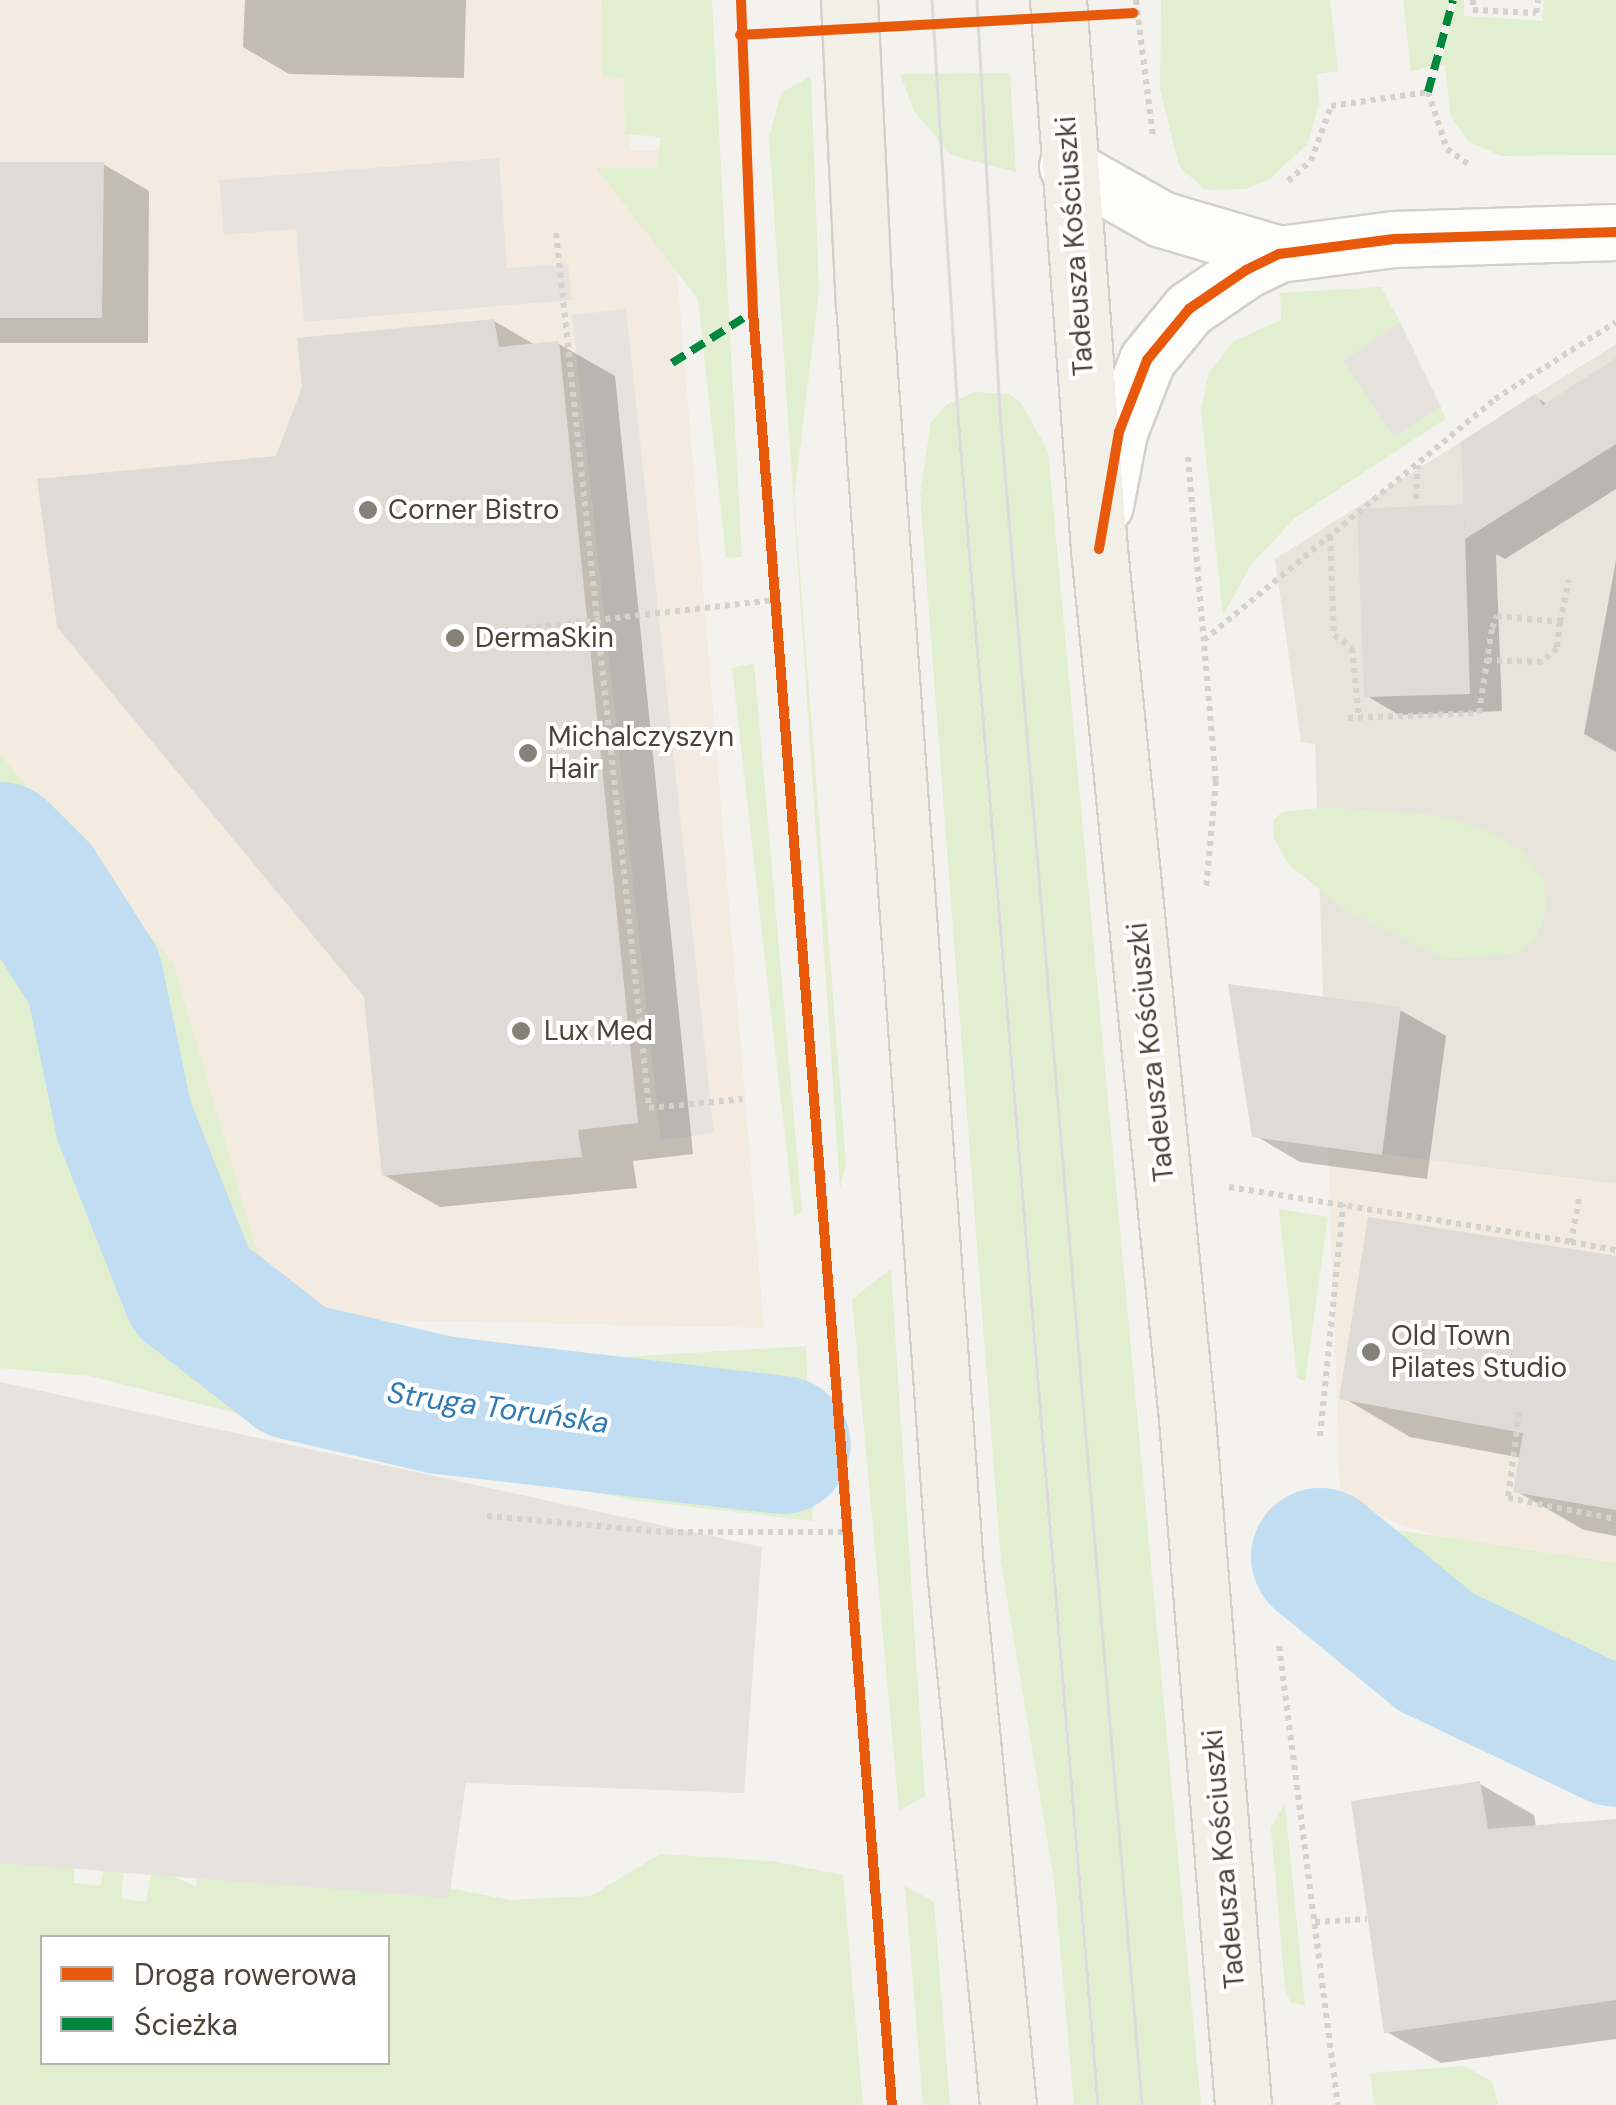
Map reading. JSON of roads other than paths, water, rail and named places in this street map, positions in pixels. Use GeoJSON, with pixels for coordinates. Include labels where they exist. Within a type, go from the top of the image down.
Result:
{"type":"FeatureCollection","features":[{"type":"Feature","properties":{"kind":"main road"},"geometry":{"type":"LineString","coordinates":[[848,0],[864,303],[955,1569],[1008,2105]]}},
{"type":"Feature","properties":{"kind":"main road","name":"Tadeusza Kościuszki"},"geometry":{"type":"LineString","coordinates":[[1058,0],[1067,166],[1099,548],[1186,1400],[1243,2105]]}},
{"type":"Feature","properties":{"kind":"street"},"geometry":{"type":"LineString","coordinates":[[1067,166],[1161,218],[1280,254],[1442,236],[1616,232]]}},
{"type":"Feature","properties":{"kind":"street"},"geometry":{"type":"LineString","coordinates":[[1099,548],[1118,432],[1147,360],[1189,309],[1280,254]]}},
{"type":"Feature","properties":{"kind":"waterway","name":"Struga Toruńska"},"geometry":{"type":"LineString","coordinates":[[0,851],[37,888],[94,977],[124,1121],[191,1290],[295,1371],[441,1405],[782,1445]]}},
{"type":"Feature","properties":{"kind":"waterway","name":"Struga Toruńska"},"geometry":{"type":"LineString","coordinates":[[1320,1557],[1436,1652],[1616,1738]]}},
{"type":"Feature","properties":{"kind":"tram line"},"geometry":{"type":"LineString","coordinates":[[932,0],[958,416],[1098,2105]]}},
{"type":"Feature","properties":{"kind":"tram line"},"geometry":{"type":"LineString","coordinates":[[977,0],[1000,413],[1142,2105]]}},
{"type":"Feature","properties":{"kind":"place","name":"Corner Bistro"},"geometry":{"type":"Point","coordinates":[368,510]}},
{"type":"Feature","properties":{"kind":"place","name":"DermaSkin"},"geometry":{"type":"Point","coordinates":[455,638]}},
{"type":"Feature","properties":{"kind":"place","name":"Michalczyszyn Hair"},"geometry":{"type":"Point","coordinates":[528,753]}},
{"type":"Feature","properties":{"kind":"place","name":"Lux Med"},"geometry":{"type":"Point","coordinates":[521,1031]}},
{"type":"Feature","properties":{"kind":"place","name":"Old Town Pilates Studio"},"geometry":{"type":"Point","coordinates":[1371,1352]}}]}
